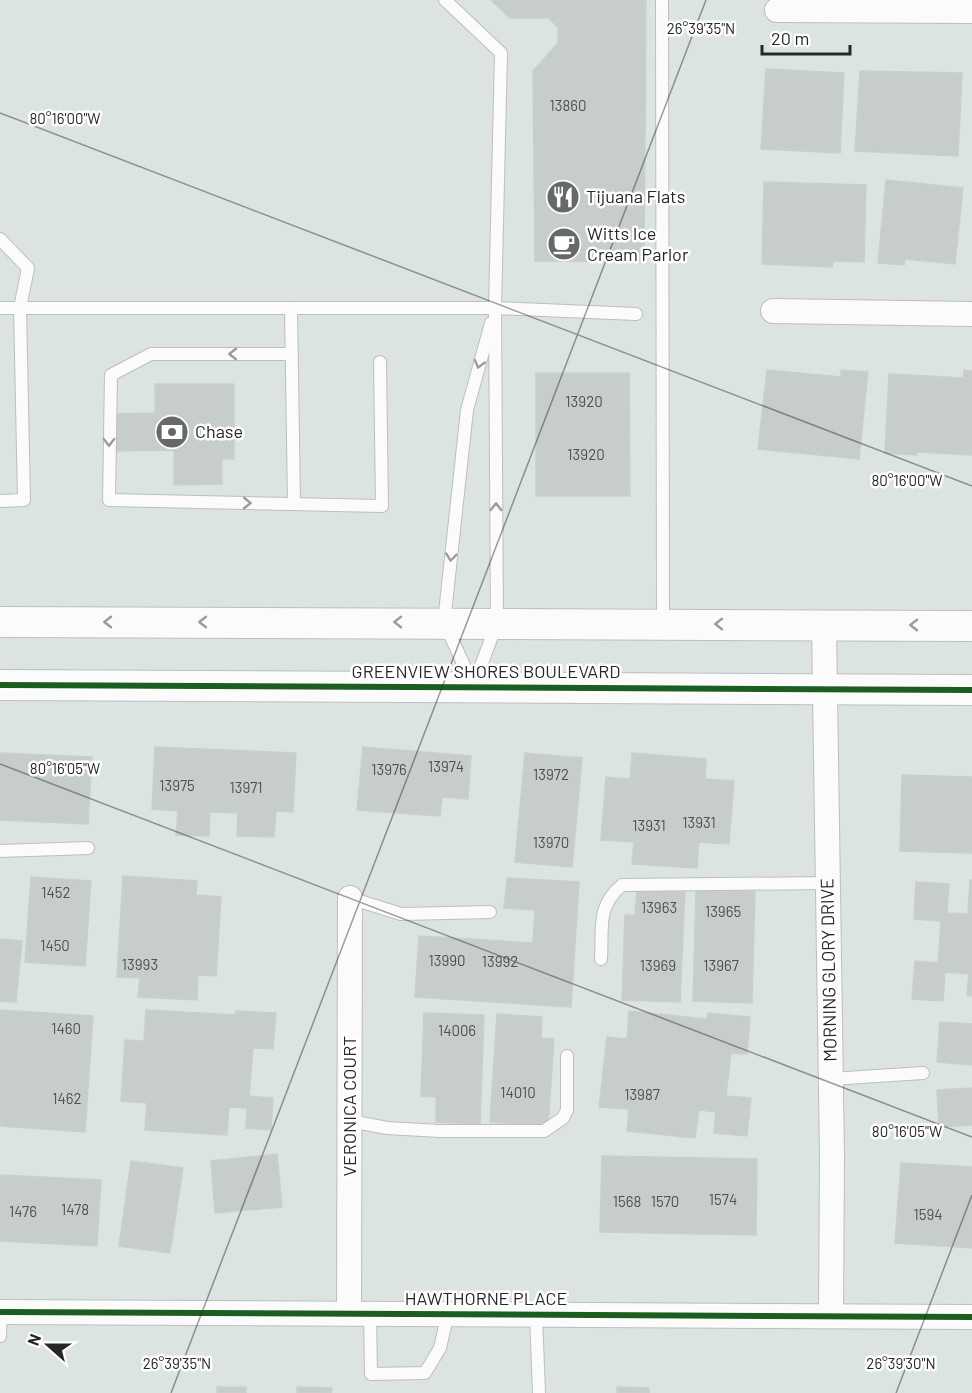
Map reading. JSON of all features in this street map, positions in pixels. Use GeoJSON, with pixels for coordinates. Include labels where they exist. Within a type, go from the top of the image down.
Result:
{"type":"FeatureCollection","features":[{"type":"Feature","properties":{"kind":"street"},"geometry":{"type":"LineString","coordinates":[[777,10],[972,11]]}},
{"type":"Feature","properties":{"kind":"street"},"geometry":{"type":"LineString","coordinates":[[773,311],[972,314]]}},
{"type":"Feature","properties":{"kind":"street"},"geometry":{"type":"LineString","coordinates":[[0,622],[444,622],[972,626]]}},
{"type":"Feature","properties":{"kind":"street","name":"MORNING GLORY DRIVE"},"geometry":{"type":"LineString","coordinates":[[824,625],[831,1079],[831,1315]]}},
{"type":"Feature","properties":{"kind":"street","name":"GREENVIEW SHORES BOULEVARD"},"geometry":{"type":"LineString","coordinates":[[0,685],[972,690]]}},
{"type":"Feature","properties":{"kind":"street","name":"VERONICA COURT"},"geometry":{"type":"LineString","coordinates":[[350,898],[350,1121],[359,1313]]}},
{"type":"Feature","properties":{"kind":"street","name":"HAWTHORNE PLACE"},"geometry":{"type":"LineString","coordinates":[[0,1312],[972,1317]]}},
{"type":"Feature","properties":{"kind":"lane"},"geometry":{"type":"LineString","coordinates":[[445,0],[501,53],[495,308],[497,623],[473,687]]}},
{"type":"Feature","properties":{"kind":"lane"},"geometry":{"type":"LineString","coordinates":[[662,0],[663,624]]}},
{"type":"Feature","properties":{"kind":"lane"},"geometry":{"type":"LineString","coordinates":[[0,239],[28,268],[20,308],[24,500],[0,501]]}},
{"type":"Feature","properties":{"kind":"lane"},"geometry":{"type":"LineString","coordinates":[[0,308],[495,308],[636,314]]}},
{"type":"Feature","properties":{"kind":"lane"},"geometry":{"type":"LineString","coordinates":[[291,308],[294,504]]}},
{"type":"Feature","properties":{"kind":"lane"},"geometry":{"type":"LineString","coordinates":[[473,687],[444,622],[467,410],[495,308]]}},
{"type":"Feature","properties":{"kind":"lane"},"geometry":{"type":"LineString","coordinates":[[292,354],[151,354],[111,375],[109,500],[382,506],[380,362]]}},
{"type":"Feature","properties":{"kind":"lane"},"geometry":{"type":"LineString","coordinates":[[0,851],[88,848]]}},
{"type":"Feature","properties":{"kind":"lane"},"geometry":{"type":"LineString","coordinates":[[601,959],[604,909],[610,896],[622,885],[828,883]]}},
{"type":"Feature","properties":{"kind":"lane"},"geometry":{"type":"LineString","coordinates":[[350,898],[401,914],[490,912]]}},
{"type":"Feature","properties":{"kind":"lane"},"geometry":{"type":"LineString","coordinates":[[350,1121],[387,1128],[441,1131],[544,1131],[563,1118],[567,1110],[567,1056]]}},
{"type":"Feature","properties":{"kind":"lane"},"geometry":{"type":"LineString","coordinates":[[831,1079],[923,1073]]}},
{"type":"Feature","properties":{"kind":"lane"},"geometry":{"type":"LineString","coordinates":[[0,1312],[0,1336]]}},
{"type":"Feature","properties":{"kind":"lane"},"geometry":{"type":"LineString","coordinates":[[359,1313],[371,1374],[425,1373],[440,1348],[448,1313]]}},
{"type":"Feature","properties":{"kind":"lane"},"geometry":{"type":"LineString","coordinates":[[536,1314],[539,1393]]}},
{"type":"Feature","properties":{"kind":"building"},"geometry":{"type":"Polygon","coordinates":[[[491,0],[646,0],[644,262],[535,261],[533,71],[558,43],[558,28],[549,18],[510,18],[491,0]]]}},
{"type":"Feature","properties":{"kind":"building"},"geometry":{"type":"Polygon","coordinates":[[[766,69],[844,73],[840,153],[761,149],[766,69]]]}},
{"type":"Feature","properties":{"kind":"building"},"geometry":{"type":"Polygon","coordinates":[[[860,71],[962,73],[958,156],[855,151],[860,71]]]}},
{"type":"Feature","properties":{"kind":"building"},"geometry":{"type":"Polygon","coordinates":[[[886,180],[963,188],[955,264],[905,259],[904,265],[878,263],[886,180]]]}},
{"type":"Feature","properties":{"kind":"building"},"geometry":{"type":"Polygon","coordinates":[[[764,182],[866,185],[864,262],[833,261],[832,267],[762,264],[764,182]]]}},
{"type":"Feature","properties":{"kind":"building"},"geometry":{"type":"Polygon","coordinates":[[[767,370],[841,377],[841,370],[868,372],[859,459],[758,449],[767,370]]]}},
{"type":"Feature","properties":{"kind":"building"},"geometry":{"type":"Polygon","coordinates":[[[964,370],[972,371],[972,455],[885,453],[889,374],[963,378],[964,370]]]}},
{"type":"Feature","properties":{"kind":"building"},"geometry":{"type":"Polygon","coordinates":[[[536,373],[629,373],[630,496],[536,496],[536,373]]]}},
{"type":"Feature","properties":{"kind":"building","name":"Chase"},"geometry":{"type":"Polygon","coordinates":[[[155,384],[234,384],[234,459],[222,459],[222,484],[174,485],[174,450],[109,451],[109,414],[155,413],[155,384]]]}},
{"type":"Feature","properties":{"kind":"building"},"geometry":{"type":"Polygon","coordinates":[[[155,747],[296,753],[293,812],[276,811],[274,837],[237,836],[238,813],[210,812],[209,836],[176,835],[178,811],[152,809],[155,747]]]}},
{"type":"Feature","properties":{"kind":"building"},"geometry":{"type":"Polygon","coordinates":[[[363,747],[471,756],[468,799],[442,797],[440,816],[357,810],[363,747]]]}},
{"type":"Feature","properties":{"kind":"building"},"geometry":{"type":"Polygon","coordinates":[[[0,753],[92,757],[88,824],[0,820],[0,753]]]}},
{"type":"Feature","properties":{"kind":"building"},"geometry":{"type":"Polygon","coordinates":[[[525,753],[582,758],[572,867],[515,862],[525,753]]]}},
{"type":"Feature","properties":{"kind":"building"},"geometry":{"type":"Polygon","coordinates":[[[632,753],[706,759],[705,779],[734,781],[729,844],[699,842],[697,868],[632,864],[634,842],[601,840],[606,777],[630,779],[632,753]]]}},
{"type":"Feature","properties":{"kind":"building"},"geometry":{"type":"Polygon","coordinates":[[[902,775],[972,777],[972,853],[900,851],[902,775]]]}},
{"type":"Feature","properties":{"kind":"building"},"geometry":{"type":"Polygon","coordinates":[[[123,876],[197,881],[196,895],[221,897],[216,976],[198,975],[197,1000],[138,997],[140,978],[117,977],[123,876]]]}},
{"type":"Feature","properties":{"kind":"building"},"geometry":{"type":"Polygon","coordinates":[[[31,877],[91,881],[85,966],[25,962],[31,877]]]}},
{"type":"Feature","properties":{"kind":"building"},"geometry":{"type":"Polygon","coordinates":[[[507,878],[579,882],[571,1007],[415,997],[419,936],[533,943],[535,910],[504,908],[507,878]]]}},
{"type":"Feature","properties":{"kind":"building"},"geometry":{"type":"Polygon","coordinates":[[[970,880],[972,880],[972,996],[967,995],[969,974],[945,972],[943,1001],[912,999],[915,961],[938,963],[941,921],[914,919],[916,882],[949,884],[947,913],[968,914],[970,880]]]}},
{"type":"Feature","properties":{"kind":"building"},"geometry":{"type":"Polygon","coordinates":[[[637,889],[685,891],[680,1002],[622,1000],[625,915],[635,915],[637,889]]]}},
{"type":"Feature","properties":{"kind":"building"},"geometry":{"type":"Polygon","coordinates":[[[696,890],[755,892],[752,1003],[693,1001],[696,890]]]}},
{"type":"Feature","properties":{"kind":"building"},"geometry":{"type":"Polygon","coordinates":[[[0,939],[22,941],[16,1002],[0,1001],[0,939]]]}},
{"type":"Feature","properties":{"kind":"building"},"geometry":{"type":"Polygon","coordinates":[[[0,1010],[93,1016],[85,1132],[0,1126],[0,1010]]]}},
{"type":"Feature","properties":{"kind":"building"},"geometry":{"type":"Polygon","coordinates":[[[146,1010],[235,1015],[236,1011],[276,1013],[273,1049],[253,1048],[249,1096],[273,1098],[271,1130],[246,1128],[247,1108],[229,1107],[227,1135],[145,1130],[147,1103],[121,1101],[125,1040],[144,1041],[146,1010]]]}},
{"type":"Feature","properties":{"kind":"building"},"geometry":{"type":"Polygon","coordinates":[[[629,1011],[707,1019],[708,1013],[750,1017],[747,1054],[731,1053],[726,1096],[751,1098],[747,1136],[714,1133],[716,1112],[699,1110],[695,1138],[627,1131],[629,1109],[599,1107],[607,1037],[627,1039],[629,1011]]]}},
{"type":"Feature","properties":{"kind":"building"},"geometry":{"type":"Polygon","coordinates":[[[424,1013],[484,1015],[480,1124],[436,1122],[436,1097],[421,1096],[424,1013]]]}},
{"type":"Feature","properties":{"kind":"building"},"geometry":{"type":"Polygon","coordinates":[[[497,1014],[542,1017],[541,1038],[554,1039],[548,1126],[490,1122],[497,1014]]]}},
{"type":"Feature","properties":{"kind":"building"},"geometry":{"type":"Polygon","coordinates":[[[940,1022],[972,1024],[972,1065],[937,1062],[940,1022]]]}},
{"type":"Feature","properties":{"kind":"building"},"geometry":{"type":"Polygon","coordinates":[[[972,1088],[972,1125],[939,1127],[937,1090],[972,1088]]]}},
{"type":"Feature","properties":{"kind":"building"},"geometry":{"type":"Polygon","coordinates":[[[277,1154],[282,1207],[215,1213],[211,1161],[277,1154]]]}},
{"type":"Feature","properties":{"kind":"building"},"geometry":{"type":"Polygon","coordinates":[[[602,1156],[757,1159],[756,1235],[600,1232],[602,1156]]]}},
{"type":"Feature","properties":{"kind":"building"},"geometry":{"type":"Polygon","coordinates":[[[131,1161],[183,1168],[170,1253],[119,1246],[131,1161]]]}},
{"type":"Feature","properties":{"kind":"building"},"geometry":{"type":"Polygon","coordinates":[[[901,1163],[972,1167],[972,1248],[895,1243],[901,1163]]]}},
{"type":"Feature","properties":{"kind":"building"},"geometry":{"type":"Polygon","coordinates":[[[0,1175],[101,1180],[97,1246],[0,1241],[0,1175]]]}},
{"type":"Feature","properties":{"kind":"building"},"geometry":{"type":"Polygon","coordinates":[[[217,1387],[246,1387],[246,1393],[217,1393],[217,1387]]]}},
{"type":"Feature","properties":{"kind":"building"},"geometry":{"type":"Polygon","coordinates":[[[297,1387],[332,1388],[331,1393],[297,1393],[297,1387]]]}},
{"type":"Feature","properties":{"kind":"building"},"geometry":{"type":"Polygon","coordinates":[[[617,1387],[649,1388],[649,1393],[617,1393],[617,1387]]]}},
{"type":"Feature","properties":{"kind":"cycle path"},"geometry":{"type":"LineString","coordinates":[[0,685],[972,690]]}},
{"type":"Feature","properties":{"kind":"cycle path"},"geometry":{"type":"LineString","coordinates":[[0,1312],[972,1317]]}},
{"type":"Feature","properties":{"kind":"place","name":"Tijuana Flats"},"geometry":{"type":"Point","coordinates":[563,197]}},
{"type":"Feature","properties":{"kind":"place","name":"Witts Ice Cream Parlor"},"geometry":{"type":"Point","coordinates":[564,244]}},
{"type":"Feature","properties":{"kind":"place","name":"Chase"},"geometry":{"type":"Point","coordinates":[172,432]}}]}
